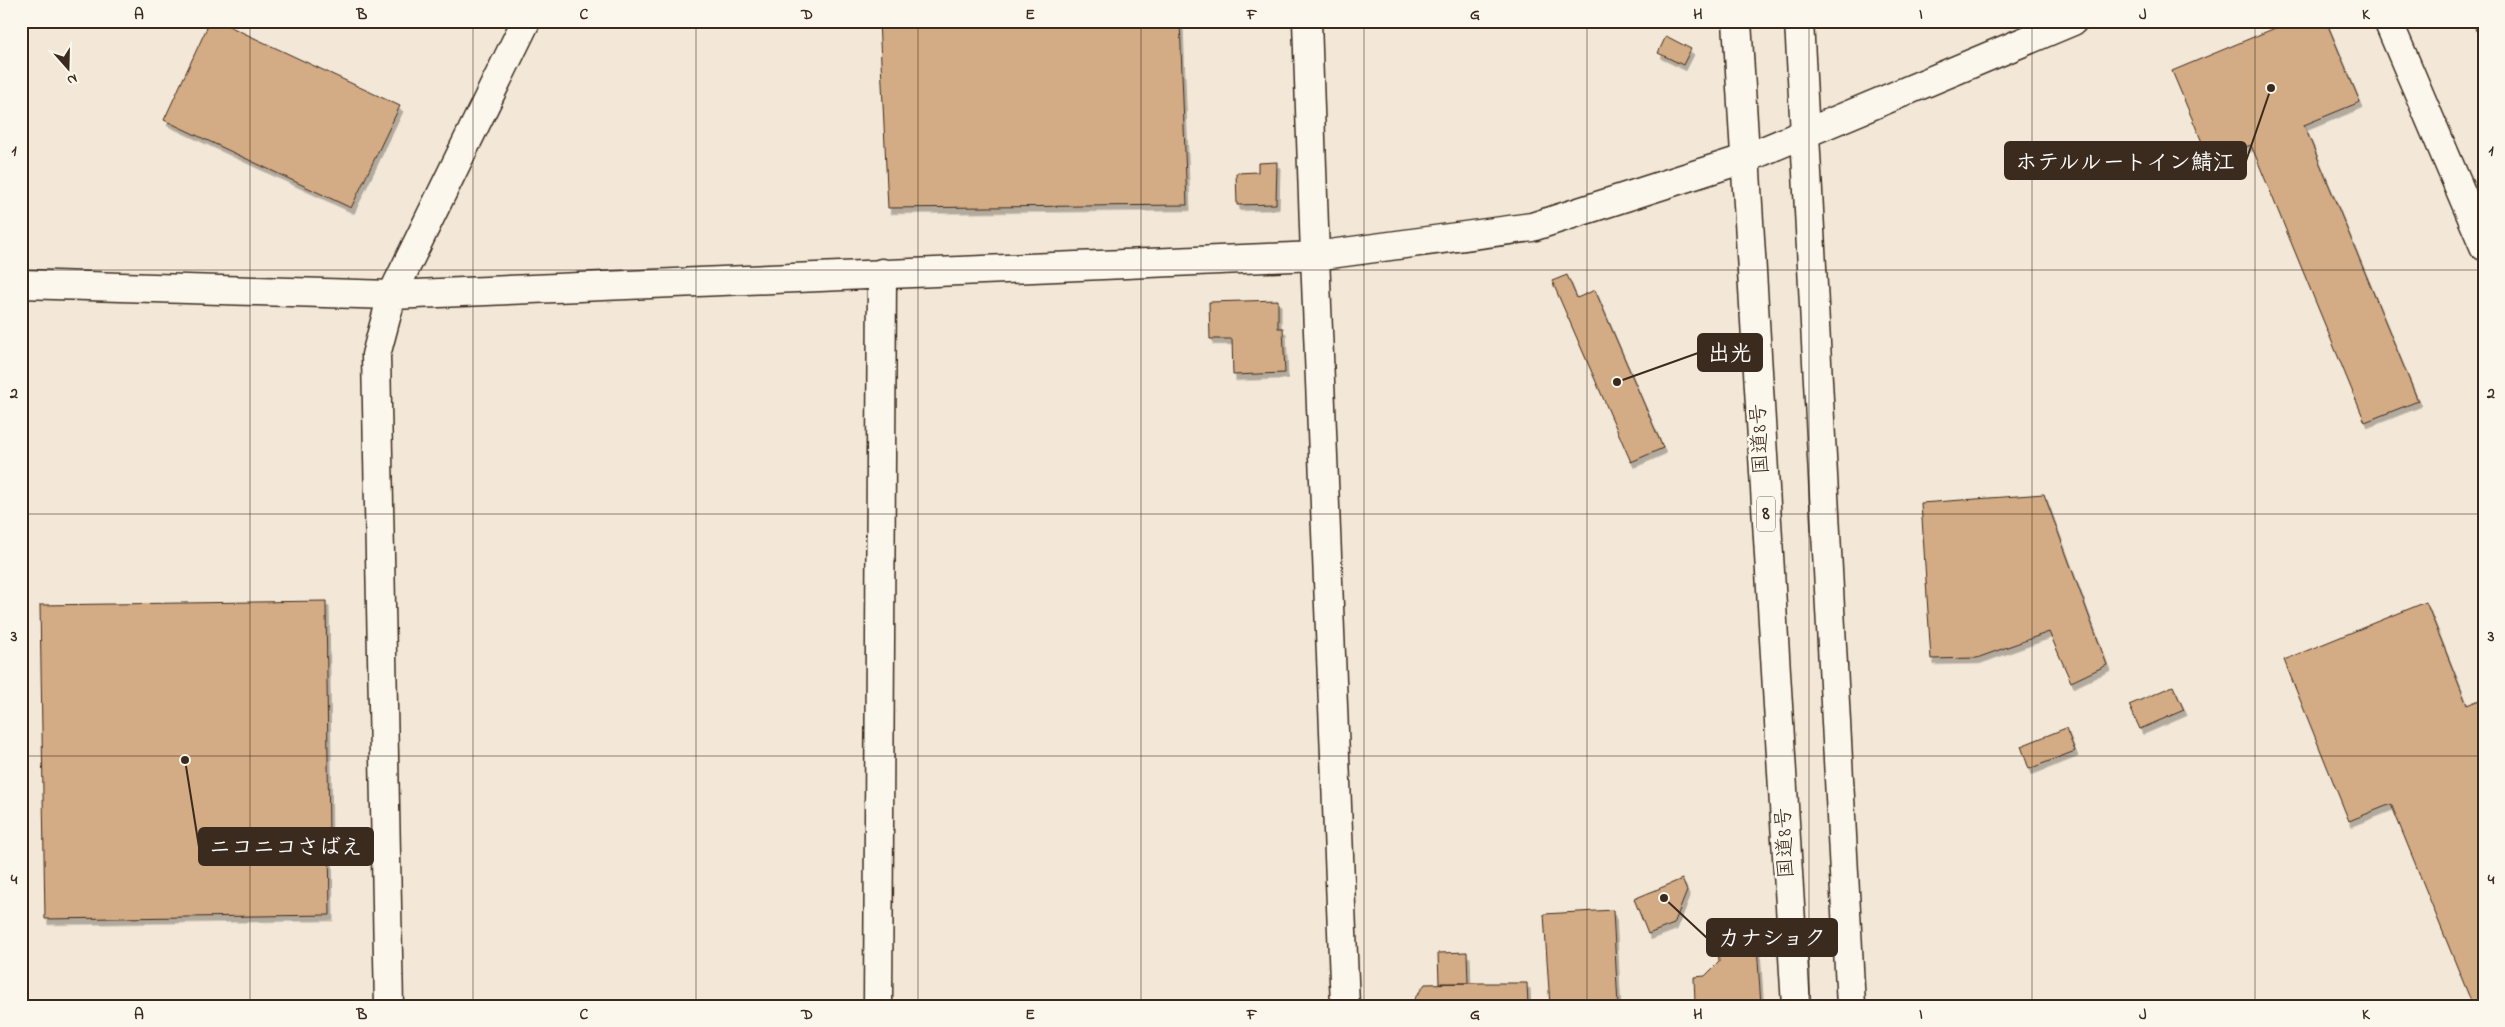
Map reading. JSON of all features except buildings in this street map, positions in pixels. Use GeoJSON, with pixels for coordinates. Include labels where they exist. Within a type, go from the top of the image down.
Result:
{"type":"FeatureCollection","features":[{"type":"Feature","properties":{"kind":"main road"},"geometry":{"type":"LineString","coordinates":[[389,1006],[376,355],[392,295],[526,21]]}},
{"type":"Feature","properties":{"kind":"main road"},"geometry":{"type":"LineString","coordinates":[[1308,21],[1315,256],[1345,1006]]}},
{"type":"Feature","properties":{"kind":"main road","name":"国道8号"},"geometry":{"type":"LineString","coordinates":[[1737,21],[1796,1006]]}},
{"type":"Feature","properties":{"kind":"main road"},"geometry":{"type":"LineString","coordinates":[[1799,21],[1807,135],[1851,1006]]}},
{"type":"Feature","properties":{"kind":"main road"},"geometry":{"type":"LineString","coordinates":[[21,284],[392,295],[1315,256],[1532,227],[1744,159],[1807,135],[2073,21]]}},
{"type":"Feature","properties":{"kind":"main road"},"geometry":{"type":"LineString","coordinates":[[2388,21],[2484,246]]}},
{"type":"Feature","properties":{"kind":"main road"},"geometry":{"type":"LineString","coordinates":[[878,1006],[882,273]]}},
{"type":"Feature","properties":{"kind":"place","name":"ホテルルートイン鯖江"},"geometry":{"type":"Point","coordinates":[2271,88]}},
{"type":"Feature","properties":{"kind":"place","name":"出光"},"geometry":{"type":"Point","coordinates":[1617,382]}},
{"type":"Feature","properties":{"kind":"place","name":"ニコニコさばえ"},"geometry":{"type":"Point","coordinates":[185,760]}},
{"type":"Feature","properties":{"kind":"place","name":"カナショク"},"geometry":{"type":"Point","coordinates":[1664,898]}}]}
